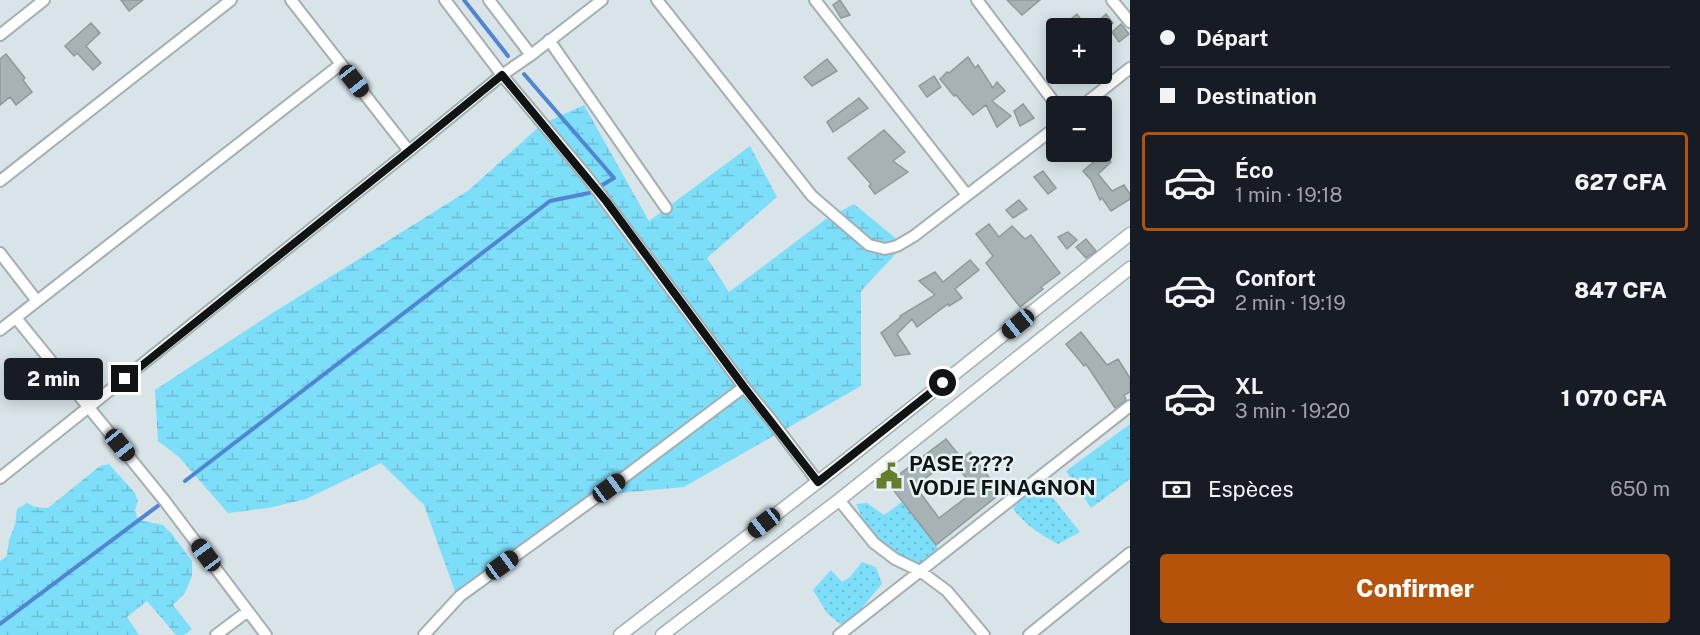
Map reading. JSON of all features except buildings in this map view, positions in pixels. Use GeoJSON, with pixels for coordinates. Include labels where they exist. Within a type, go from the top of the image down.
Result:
{"type":"FeatureCollection","features":[{"type":"Feature","properties":{"kind":"street"},"geometry":{"type":"LineString","coordinates":[[0,35],[44,0]]}},
{"type":"Feature","properties":{"kind":"street"},"geometry":{"type":"LineString","coordinates":[[0,181],[231,0]]}},
{"type":"Feature","properties":{"kind":"street"},"geometry":{"type":"LineString","coordinates":[[291,0],[409,151]]}},
{"type":"Feature","properties":{"kind":"street"},"geometry":{"type":"LineString","coordinates":[[445,0],[502,75],[606,201],[744,387],[818,482]]}},
{"type":"Feature","properties":{"kind":"street"},"geometry":{"type":"LineString","coordinates":[[489,0],[531,55]]}},
{"type":"Feature","properties":{"kind":"street"},"geometry":{"type":"LineString","coordinates":[[0,478],[502,75],[602,0]]}},
{"type":"Feature","properties":{"kind":"street"},"geometry":{"type":"LineString","coordinates":[[657,0],[812,196],[869,245],[885,249],[897,246],[914,236],[1046,135]]}},
{"type":"Feature","properties":{"kind":"street"},"geometry":{"type":"LineString","coordinates":[[815,0],[967,195]]}},
{"type":"Feature","properties":{"kind":"street"},"geometry":{"type":"LineString","coordinates":[[977,0],[1049,96]]}},
{"type":"Feature","properties":{"kind":"street"},"geometry":{"type":"LineString","coordinates":[[1112,0],[1130,22]]}},
{"type":"Feature","properties":{"kind":"street"},"geometry":{"type":"LineString","coordinates":[[549,40],[666,208]]}},
{"type":"Feature","properties":{"kind":"street"},"geometry":{"type":"LineString","coordinates":[[0,330],[341,64]]}},
{"type":"Feature","properties":{"kind":"street"},"geometry":{"type":"LineString","coordinates":[[1095,96],[1130,68]]}},
{"type":"Feature","properties":{"kind":"street"},"geometry":{"type":"LineString","coordinates":[[620,635],[818,482],[1130,234]]}},
{"type":"Feature","properties":{"kind":"street"},"geometry":{"type":"LineString","coordinates":[[0,253],[38,301]]}},
{"type":"Feature","properties":{"kind":"street"},"geometry":{"type":"LineString","coordinates":[[662,635],[838,500],[1130,268]]}},
{"type":"Feature","properties":{"kind":"street"},"geometry":{"type":"LineString","coordinates":[[16,318],[164,500],[266,635]]}},
{"type":"Feature","properties":{"kind":"street"},"geometry":{"type":"LineString","coordinates":[[424,635],[460,596],[744,387]]}},
{"type":"Feature","properties":{"kind":"street"},"geometry":{"type":"LineString","coordinates":[[839,635],[1130,406]]}},
{"type":"Feature","properties":{"kind":"street"},"geometry":{"type":"LineString","coordinates":[[838,500],[874,543],[895,560],[920,571],[947,591],[984,635]]}},
{"type":"Feature","properties":{"kind":"street"},"geometry":{"type":"LineString","coordinates":[[1029,635],[1130,553]]}},
{"type":"Feature","properties":{"kind":"street"},"geometry":{"type":"LineString","coordinates":[[216,635],[248,611]]}},
{"type":"Feature","properties":{"kind":"green space"},"geometry":{"type":"Polygon","coordinates":[[[584,105],[649,221],[750,146],[777,197],[707,258],[729,292],[826,219],[854,204],[904,245],[861,291],[861,386],[684,487],[588,496],[457,597],[424,505],[381,463],[306,499],[268,508],[228,513],[179,457],[158,441],[155,390],[469,190],[542,124],[584,105]]]}},
{"type":"Feature","properties":{"kind":"green space"},"geometry":{"type":"Polygon","coordinates":[[[1130,424],[1130,479],[1091,508],[1066,471],[1130,424]]]}},
{"type":"Feature","properties":{"kind":"green space"},"geometry":{"type":"Polygon","coordinates":[[[109,464],[135,493],[138,501],[135,510],[138,520],[163,525],[192,561],[192,576],[185,593],[173,605],[192,629],[184,635],[176,635],[147,601],[127,617],[139,635],[0,635],[0,561],[7,556],[17,509],[27,503],[35,507],[48,508],[100,466],[109,464]]]}},
{"type":"Feature","properties":{"kind":"green space"},"geometry":{"type":"Polygon","coordinates":[[[1029,483],[1039,483],[1080,532],[1058,544],[1023,520],[1013,509],[1029,483]]]}},
{"type":"Feature","properties":{"kind":"green space"},"geometry":{"type":"Polygon","coordinates":[[[902,502],[938,548],[933,564],[915,568],[899,562],[865,525],[856,504],[867,503],[884,515],[902,502]]]}},
{"type":"Feature","properties":{"kind":"green space"},"geometry":{"type":"Polygon","coordinates":[[[862,562],[876,567],[882,584],[845,628],[827,613],[813,590],[831,570],[842,582],[850,577],[862,562]]]}},
{"type":"Feature","properties":{"kind":"waterway"},"geometry":{"type":"LineString","coordinates":[[464,0],[508,56]]}},
{"type":"Feature","properties":{"kind":"waterway"},"geometry":{"type":"LineString","coordinates":[[185,481],[550,201],[589,193],[614,178],[524,74]]}},
{"type":"Feature","properties":{"kind":"waterway"},"geometry":{"type":"LineString","coordinates":[[0,624],[163,502]]}},
{"type":"Feature","properties":{"kind":"place","name":"PASE ???? VODJE FINAGNON"},"geometry":{"type":"Point","coordinates":[889,476]}},
{"type":"Feature","properties":{"kind":"route"},"geometry":{"type":"LineString","coordinates":[[125,379],[502,75],[606,201],[744,387],[818,482],[943,383]]}}]}
